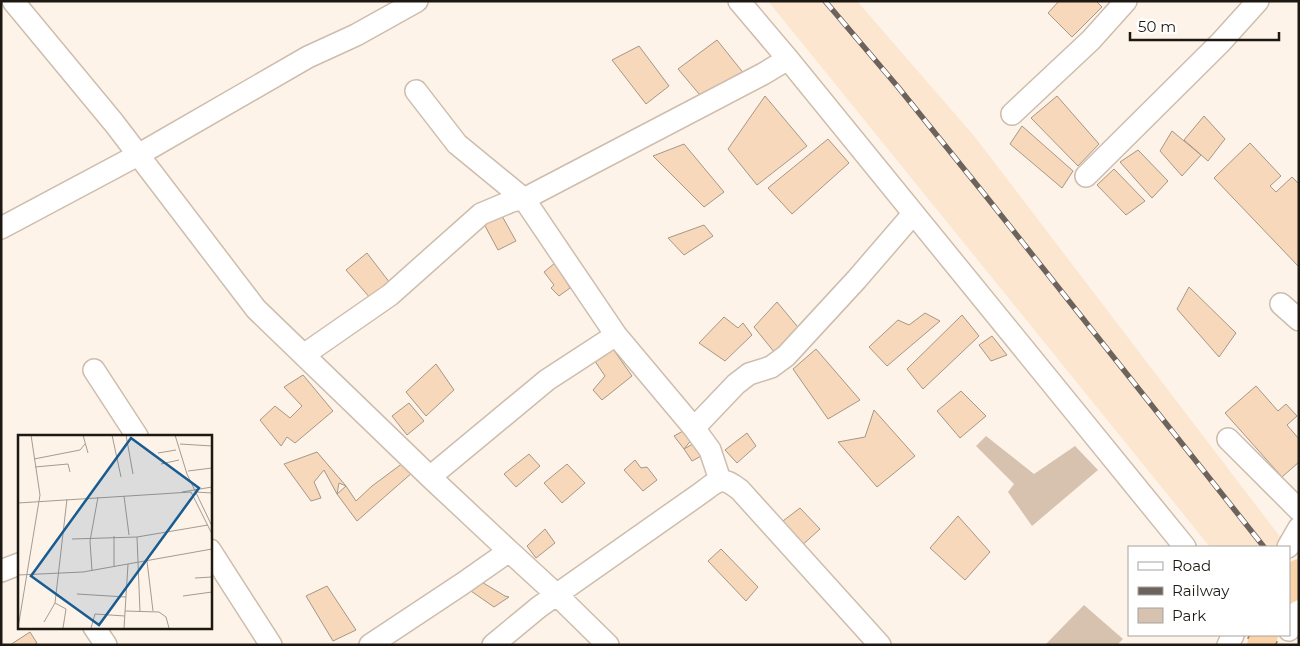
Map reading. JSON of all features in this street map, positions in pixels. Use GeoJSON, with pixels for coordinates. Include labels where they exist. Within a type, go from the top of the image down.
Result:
{"type":"FeatureCollection","features":[{"type":"Feature","properties":{"kind":"main road"},"geometry":{"type":"LineString","coordinates":[[1290,588],[1299,572]]}},
{"type":"Feature","properties":{"kind":"street"},"geometry":{"type":"LineString","coordinates":[[13,1],[114,123],[256,308],[430,477],[557,594],[608,645]]}},
{"type":"Feature","properties":{"kind":"street"},"geometry":{"type":"LineString","coordinates":[[1,228],[138,155],[308,57],[356,35],[418,1]]}},
{"type":"Feature","properties":{"kind":"street"},"geometry":{"type":"LineString","coordinates":[[739,1],[1184,546]]}},
{"type":"Feature","properties":{"kind":"street"},"geometry":{"type":"LineString","coordinates":[[1012,114],[1091,40],[1126,1]]}},
{"type":"Feature","properties":{"kind":"street"},"geometry":{"type":"LineString","coordinates":[[1086,176],[1221,42],[1258,1]]}},
{"type":"Feature","properties":{"kind":"street"},"geometry":{"type":"LineString","coordinates":[[305,354],[390,295],[482,214],[499,206],[524,199],[763,74],[788,59]]}},
{"type":"Feature","properties":{"kind":"street"},"geometry":{"type":"LineString","coordinates":[[416,91],[457,144],[524,199],[616,335],[694,428],[710,450],[720,480]]}},
{"type":"Feature","properties":{"kind":"street"},"geometry":{"type":"LineString","coordinates":[[694,428],[736,384],[750,374],[771,367],[786,356],[857,279],[913,214]]}},
{"type":"Feature","properties":{"kind":"street"},"geometry":{"type":"LineString","coordinates":[[1281,304],[1299,320]]}},
{"type":"Feature","properties":{"kind":"street"},"geometry":{"type":"LineString","coordinates":[[430,477],[548,380],[616,335]]}},
{"type":"Feature","properties":{"kind":"street"},"geometry":{"type":"LineString","coordinates":[[94,370],[135,435]]}},
{"type":"Feature","properties":{"kind":"street"},"geometry":{"type":"LineString","coordinates":[[1228,439],[1299,510]]}},
{"type":"Feature","properties":{"kind":"street"},"geometry":{"type":"LineString","coordinates":[[493,645],[557,594],[700,492],[720,480],[728,481],[740,490],[880,645]]}},
{"type":"Feature","properties":{"kind":"street"},"geometry":{"type":"LineString","coordinates":[[1289,546],[1299,528]]}},
{"type":"Feature","properties":{"kind":"street"},"geometry":{"type":"LineString","coordinates":[[370,645],[509,551]]}},
{"type":"Feature","properties":{"kind":"street"},"geometry":{"type":"LineString","coordinates":[[211,552],[271,645]]}},
{"type":"Feature","properties":{"kind":"street"},"geometry":{"type":"LineString","coordinates":[[1,570],[18,564]]}},
{"type":"Feature","properties":{"kind":"street"},"geometry":{"type":"LineString","coordinates":[[1290,629],[1299,610]]}},
{"type":"Feature","properties":{"kind":"shaded area"},"geometry":{"type":"Polygon","coordinates":[[[768,1],[857,1],[975,137],[1281,538],[1275,546],[1209,546],[768,1]]]}},
{"type":"Feature","properties":{"kind":"green space"},"geometry":{"type":"Polygon","coordinates":[[[986,436],[1034,474],[1075,446],[1098,470],[1032,526],[1008,492],[1014,484],[976,446],[986,436]]]}},
{"type":"Feature","properties":{"kind":"green space"},"geometry":{"type":"Polygon","coordinates":[[[1084,605],[1123,639],[1117,645],[1045,645],[1084,605]]]}},
{"type":"Feature","properties":{"kind":"building"},"geometry":{"type":"Polygon","coordinates":[[[1059,1],[1096,1],[1102,7],[1072,37],[1048,13],[1059,1]]]}},
{"type":"Feature","properties":{"kind":"building"},"geometry":{"type":"Polygon","coordinates":[[[717,40],[749,80],[705,101],[678,69],[717,40]]]}},
{"type":"Feature","properties":{"kind":"building"},"geometry":{"type":"Polygon","coordinates":[[[639,46],[669,86],[646,104],[612,60],[639,46]]]}},
{"type":"Feature","properties":{"kind":"building"},"geometry":{"type":"Polygon","coordinates":[[[765,96],[807,146],[757,185],[728,149],[765,96]]]}},
{"type":"Feature","properties":{"kind":"building"},"geometry":{"type":"Polygon","coordinates":[[[1057,96],[1099,144],[1078,166],[1031,118],[1057,96]]]}},
{"type":"Feature","properties":{"kind":"building"},"geometry":{"type":"Polygon","coordinates":[[[1204,116],[1225,139],[1208,161],[1184,140],[1204,116]]]}},
{"type":"Feature","properties":{"kind":"building"},"geometry":{"type":"Polygon","coordinates":[[[1022,126],[1073,171],[1062,188],[1010,144],[1022,126]]]}},
{"type":"Feature","properties":{"kind":"building"},"geometry":{"type":"Polygon","coordinates":[[[1172,131],[1201,155],[1182,176],[1160,151],[1172,131]]]}},
{"type":"Feature","properties":{"kind":"building"},"geometry":{"type":"Polygon","coordinates":[[[828,139],[849,163],[792,214],[768,188],[828,139]]]}},
{"type":"Feature","properties":{"kind":"building"},"geometry":{"type":"Polygon","coordinates":[[[1250,143],[1281,176],[1270,186],[1276,192],[1292,177],[1299,184],[1299,267],[1214,178],[1250,143]]]}},
{"type":"Feature","properties":{"kind":"building"},"geometry":{"type":"Polygon","coordinates":[[[684,144],[724,192],[704,207],[653,156],[684,144]]]}},
{"type":"Feature","properties":{"kind":"building"},"geometry":{"type":"Polygon","coordinates":[[[1138,150],[1168,181],[1152,198],[1120,162],[1138,150]]]}},
{"type":"Feature","properties":{"kind":"building"},"geometry":{"type":"Polygon","coordinates":[[[1114,169],[1145,201],[1126,215],[1097,185],[1114,169]]]}},
{"type":"Feature","properties":{"kind":"building"},"geometry":{"type":"Polygon","coordinates":[[[502,216],[516,241],[498,250],[484,224],[502,216]]]}},
{"type":"Feature","properties":{"kind":"building"},"geometry":{"type":"Polygon","coordinates":[[[704,225],[713,236],[684,255],[668,238],[704,225]]]}},
{"type":"Feature","properties":{"kind":"building"},"geometry":{"type":"Polygon","coordinates":[[[367,253],[390,283],[371,299],[346,270],[367,253]]]}},
{"type":"Feature","properties":{"kind":"building"},"geometry":{"type":"Polygon","coordinates":[[[555,263],[570,288],[559,296],[551,288],[554,285],[544,272],[555,263]]]}},
{"type":"Feature","properties":{"kind":"building"},"geometry":{"type":"Polygon","coordinates":[[[1189,287],[1236,333],[1219,357],[1177,309],[1189,287]]]}},
{"type":"Feature","properties":{"kind":"building"},"geometry":{"type":"Polygon","coordinates":[[[777,302],[802,332],[779,358],[754,327],[777,302]]]}},
{"type":"Feature","properties":{"kind":"building"},"geometry":{"type":"Polygon","coordinates":[[[925,313],[940,321],[887,366],[869,347],[898,320],[909,325],[925,313]]]}},
{"type":"Feature","properties":{"kind":"building"},"geometry":{"type":"Polygon","coordinates":[[[962,315],[979,336],[923,389],[907,369],[962,315]]]}},
{"type":"Feature","properties":{"kind":"building"},"geometry":{"type":"Polygon","coordinates":[[[724,317],[738,328],[743,323],[752,335],[725,361],[699,343],[724,317]]]}},
{"type":"Feature","properties":{"kind":"building"},"geometry":{"type":"Polygon","coordinates":[[[992,336],[1007,355],[991,361],[979,345],[992,336]]]}},
{"type":"Feature","properties":{"kind":"building"},"geometry":{"type":"Polygon","coordinates":[[[608,342],[632,376],[602,400],[593,390],[605,376],[590,354],[608,342]]]}},
{"type":"Feature","properties":{"kind":"building"},"geometry":{"type":"Polygon","coordinates":[[[816,349],[860,400],[828,419],[793,369],[816,349]]]}},
{"type":"Feature","properties":{"kind":"building"},"geometry":{"type":"Polygon","coordinates":[[[436,364],[454,390],[426,416],[406,392],[436,364]]]}},
{"type":"Feature","properties":{"kind":"building"},"geometry":{"type":"Polygon","coordinates":[[[303,375],[333,411],[295,443],[287,437],[281,446],[260,420],[275,406],[290,418],[302,406],[284,387],[303,375]]]}},
{"type":"Feature","properties":{"kind":"building"},"geometry":{"type":"Polygon","coordinates":[[[1256,386],[1278,411],[1286,404],[1297,416],[1287,425],[1299,439],[1299,462],[1282,477],[1225,413],[1256,386]]]}},
{"type":"Feature","properties":{"kind":"building"},"geometry":{"type":"Polygon","coordinates":[[[961,391],[986,416],[960,438],[937,411],[961,391]]]}},
{"type":"Feature","properties":{"kind":"building"},"geometry":{"type":"Polygon","coordinates":[[[409,403],[424,421],[407,435],[392,416],[409,403]]]}},
{"type":"Feature","properties":{"kind":"building"},"geometry":{"type":"Polygon","coordinates":[[[874,410],[915,456],[877,487],[838,442],[865,437],[874,410]]]}},
{"type":"Feature","properties":{"kind":"building"},"geometry":{"type":"Polygon","coordinates":[[[683,431],[692,439],[684,449],[674,436],[683,431]]]}},
{"type":"Feature","properties":{"kind":"building"},"geometry":{"type":"Polygon","coordinates":[[[747,433],[756,446],[737,463],[725,450],[747,433]]]}},
{"type":"Feature","properties":{"kind":"building"},"geometry":{"type":"Polygon","coordinates":[[[696,442],[705,454],[692,461],[684,449],[696,442]]]}},
{"type":"Feature","properties":{"kind":"building"},"geometry":{"type":"Polygon","coordinates":[[[317,452],[346,486],[339,483],[337,494],[324,470],[314,482],[321,498],[311,501],[284,464],[317,452]]]}},
{"type":"Feature","properties":{"kind":"building"},"geometry":{"type":"Polygon","coordinates":[[[529,454],[540,466],[516,487],[504,474],[529,454]]]}},
{"type":"Feature","properties":{"kind":"building"},"geometry":{"type":"Polygon","coordinates":[[[635,460],[641,468],[647,467],[657,480],[643,491],[624,470],[635,460]]]}},
{"type":"Feature","properties":{"kind":"building"},"geometry":{"type":"Polygon","coordinates":[[[403,463],[413,472],[357,521],[337,494],[346,486],[356,501],[372,486],[403,463]]]}},
{"type":"Feature","properties":{"kind":"building"},"geometry":{"type":"Polygon","coordinates":[[[567,464],[585,483],[562,503],[544,483],[567,464]]]}},
{"type":"Feature","properties":{"kind":"building"},"geometry":{"type":"Polygon","coordinates":[[[800,508],[820,529],[799,548],[779,524],[800,508]]]}},
{"type":"Feature","properties":{"kind":"building"},"geometry":{"type":"Polygon","coordinates":[[[958,516],[990,552],[965,580],[930,548],[958,516]]]}},
{"type":"Feature","properties":{"kind":"building"},"geometry":{"type":"Polygon","coordinates":[[[545,529],[555,543],[536,558],[527,546],[545,529]]]}},
{"type":"Feature","properties":{"kind":"building"},"geometry":{"type":"Polygon","coordinates":[[[721,549],[758,587],[746,601],[708,561],[721,549]]]}},
{"type":"Feature","properties":{"kind":"building"},"geometry":{"type":"Polygon","coordinates":[[[480,581],[509,597],[494,607],[471,591],[480,581]]]}},
{"type":"Feature","properties":{"kind":"building"},"geometry":{"type":"Polygon","coordinates":[[[327,586],[356,630],[333,641],[306,596],[327,586]]]}},
{"type":"Feature","properties":{"kind":"building"},"geometry":{"type":"Polygon","coordinates":[[[30,632],[37,643],[34,645],[10,645],[30,632]]]}},
{"type":"Feature","properties":{"kind":"railway"},"geometry":{"type":"LineString","coordinates":[[825,1],[898,87],[985,195],[1263,546]]}},
{"type":"Feature","properties":{"kind":"railway"},"geometry":{"type":"LineString","coordinates":[[1290,578],[1299,589]]}}]}
